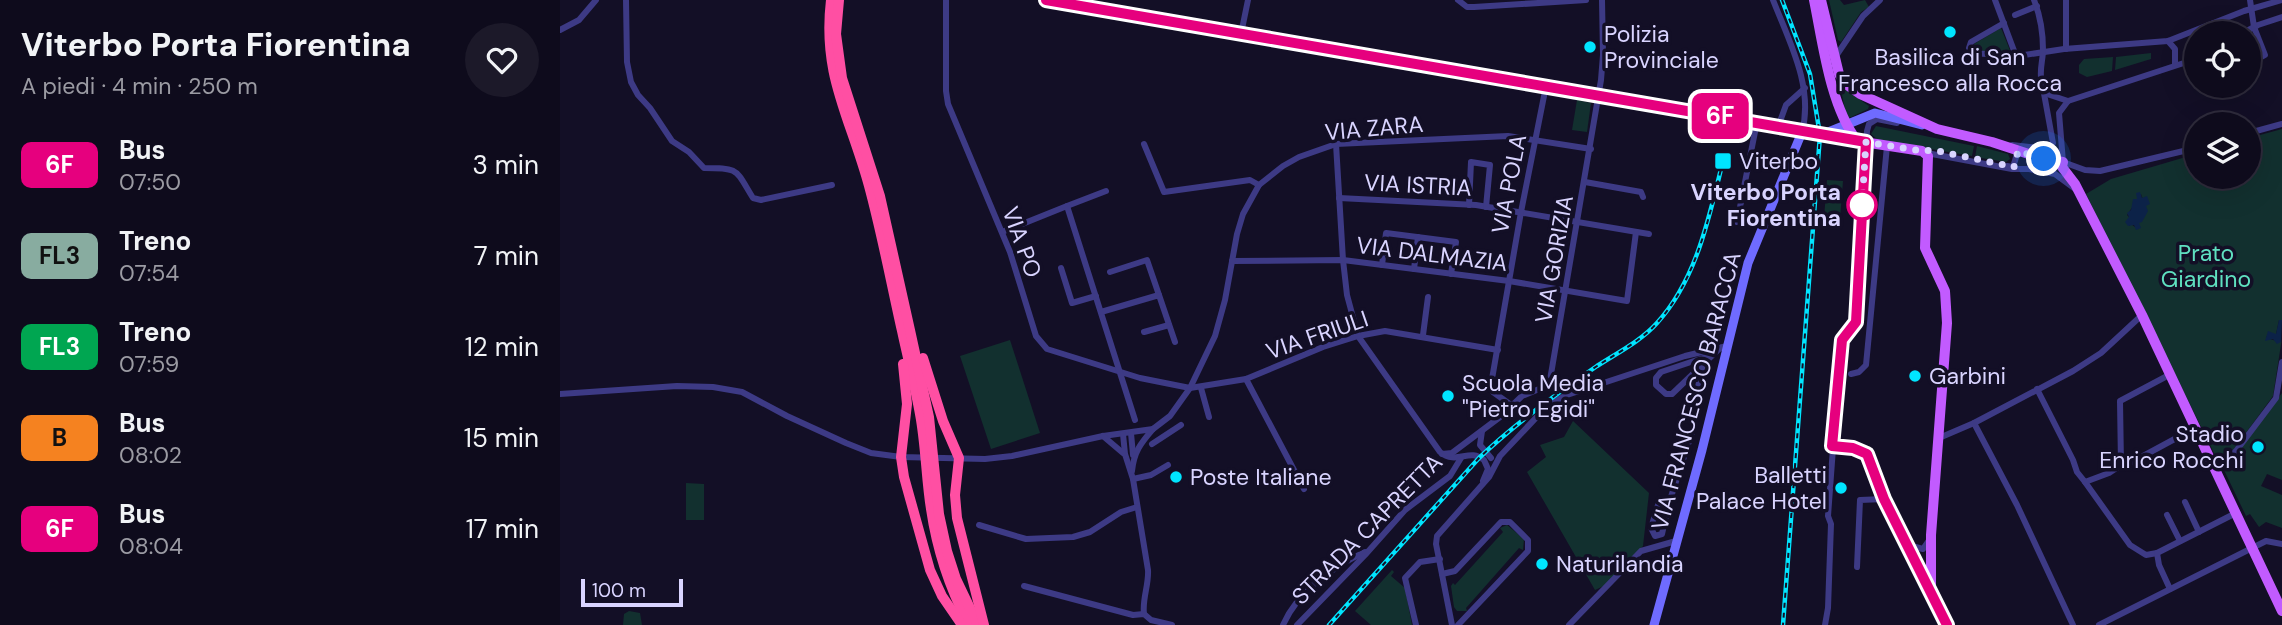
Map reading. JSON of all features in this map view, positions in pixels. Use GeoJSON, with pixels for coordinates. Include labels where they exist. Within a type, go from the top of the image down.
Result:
{"type":"FeatureCollection","features":[{"type":"Feature","properties":{"kind":"highway"},"geometry":{"type":"LineString","coordinates":[[831,0],[831,68],[868,183],[929,416],[939,514],[947,551],[956,579],[978,625]]}},
{"type":"Feature","properties":{"kind":"highway"},"geometry":{"type":"LineString","coordinates":[[839,0],[836,34],[842,78],[880,196],[907,332],[937,542],[945,571],[969,625]]}},
{"type":"Feature","properties":{"kind":"highway"},"geometry":{"type":"LineString","coordinates":[[907,332],[902,355],[908,404],[904,477],[930,570],[942,596],[962,625]]}},
{"type":"Feature","properties":{"kind":"highway"},"geometry":{"type":"LineString","coordinates":[[907,332],[921,353],[955,458],[957,518],[984,625]]}},
{"type":"Feature","properties":{"kind":"main road"},"geometry":{"type":"LineString","coordinates":[[1051,0],[1802,132],[1825,133],[1925,154],[1925,248],[1945,291],[1947,323],[1931,535],[1931,593],[1948,625]]}},
{"type":"Feature","properties":{"kind":"main road"},"geometry":{"type":"LineString","coordinates":[[1814,0],[1845,124],[1861,142]]}},
{"type":"Feature","properties":{"kind":"main road"},"geometry":{"type":"LineString","coordinates":[[1821,0],[1839,74],[1845,84],[1860,94],[1937,129]]}},
{"type":"Feature","properties":{"kind":"main road"},"geometry":{"type":"LineString","coordinates":[[1825,133],[1838,115],[1838,100]]}},
{"type":"Feature","properties":{"kind":"main road"},"geometry":{"type":"LineString","coordinates":[[1825,133],[1875,113],[2063,162],[2062,167],[2080,194],[2142,315],[2282,611]]}},
{"type":"Feature","properties":{"kind":"main road","name":"VIA FRANCESCO BARACCA"},"geometry":{"type":"LineString","coordinates":[[1654,625],[1702,450],[1724,346],[1753,247],[1802,132]]}},
{"type":"Feature","properties":{"kind":"street"},"geometry":{"type":"LineString","coordinates":[[560,30],[579,20],[596,0]]}},
{"type":"Feature","properties":{"kind":"street"},"geometry":{"type":"LineString","coordinates":[[626,0],[627,62],[631,82],[672,141],[689,152],[704,168],[732,169],[738,173],[753,198],[761,200],[832,185]]}},
{"type":"Feature","properties":{"kind":"street","name":"VIA PO"},"geometry":{"type":"LineString","coordinates":[[946,0],[948,104],[1010,252],[1036,336],[1042,345],[1053,351],[1166,385],[1190,388]]}},
{"type":"Feature","properties":{"kind":"street"},"geometry":{"type":"LineString","coordinates":[[1241,34],[1248,0]]}},
{"type":"Feature","properties":{"kind":"street"},"geometry":{"type":"LineString","coordinates":[[1458,0],[1467,7],[1586,0]]}},
{"type":"Feature","properties":{"kind":"street","name":"VIA GORIZIA"},"geometry":{"type":"LineString","coordinates":[[1442,454],[1452,453],[1522,396],[1544,387],[1550,380],[1599,96],[1603,55],[1602,0]]}},
{"type":"Feature","properties":{"kind":"street"},"geometry":{"type":"LineString","coordinates":[[1773,0],[1805,88],[1807,113],[1802,132]]}},
{"type":"Feature","properties":{"kind":"street"},"geometry":{"type":"LineString","coordinates":[[1835,58],[1863,16],[1880,0]]}},
{"type":"Feature","properties":{"kind":"street"},"geometry":{"type":"LineString","coordinates":[[1995,0],[2016,56]]}},
{"type":"Feature","properties":{"kind":"street"},"geometry":{"type":"LineString","coordinates":[[2066,0],[2066,49]]}},
{"type":"Feature","properties":{"kind":"street"},"geometry":{"type":"LineString","coordinates":[[2243,0],[2252,8]]}},
{"type":"Feature","properties":{"kind":"street"},"geometry":{"type":"LineString","coordinates":[[2250,0],[2253,21]]}},
{"type":"Feature","properties":{"kind":"street"},"geometry":{"type":"LineString","coordinates":[[2003,22],[1971,42],[1971,53],[2016,56],[2168,41],[2252,8],[2282,0]]}},
{"type":"Feature","properties":{"kind":"street"},"geometry":{"type":"LineString","coordinates":[[1992,142],[2046,149],[2052,147],[2053,143],[2040,67],[2043,52],[2035,3],[2015,15]]}},
{"type":"Feature","properties":{"kind":"street"},"geometry":{"type":"LineString","coordinates":[[2261,24],[2282,16]]}},
{"type":"Feature","properties":{"kind":"street"},"geometry":{"type":"LineString","coordinates":[[2168,41],[2175,49],[2175,65]]}},
{"type":"Feature","properties":{"kind":"street"},"geometry":{"type":"LineString","coordinates":[[2184,63],[2068,101],[2059,113],[2063,162],[2085,170],[2100,171],[2184,151]]}},
{"type":"Feature","properties":{"kind":"street","name":"VIA POLA"},"geometry":{"type":"LineString","coordinates":[[1511,405],[1497,396],[1492,387],[1521,212],[1546,86]]}},
{"type":"Feature","properties":{"kind":"street"},"geometry":{"type":"LineString","coordinates":[[1778,127],[1786,105],[1805,88]]}},
{"type":"Feature","properties":{"kind":"street"},"geometry":{"type":"LineString","coordinates":[[2044,90],[2068,101]]}},
{"type":"Feature","properties":{"kind":"street"},"geometry":{"type":"LineString","coordinates":[[1825,625],[1828,608],[1831,524],[1828,516],[1837,369],[1842,340],[1856,322],[1861,142],[1869,124],[1877,119],[1937,129]]}},
{"type":"Feature","properties":{"kind":"street"},"geometry":{"type":"LineString","coordinates":[[1737,222],[1757,122]]}},
{"type":"Feature","properties":{"kind":"street"},"geometry":{"type":"LineString","coordinates":[[2261,130],[2282,124]]}},
{"type":"Feature","properties":{"kind":"street"},"geometry":{"type":"LineString","coordinates":[[1851,374],[1859,372],[1867,365],[1883,145],[1869,137],[1867,131]]}},
{"type":"Feature","properties":{"kind":"street","name":"VIA ZARA"},"geometry":{"type":"LineString","coordinates":[[1133,457],[1138,446],[1153,429],[1170,416],[1190,388],[1215,335],[1243,214],[1259,185],[1275,171],[1298,157],[1336,144],[1508,136],[1591,149]]}},
{"type":"Feature","properties":{"kind":"street"},"geometry":{"type":"LineString","coordinates":[[1144,144],[1164,192],[1250,180],[1259,185]]}},
{"type":"Feature","properties":{"kind":"street"},"geometry":{"type":"LineString","coordinates":[[1336,144],[1347,295],[1363,346],[1442,454],[1450,458],[1500,456]]}},
{"type":"Feature","properties":{"kind":"street"},"geometry":{"type":"LineString","coordinates":[[1925,154],[1933,150],[2014,167],[2018,151]]}},
{"type":"Feature","properties":{"kind":"street"},"geometry":{"type":"LineString","coordinates":[[1925,154],[2055,174],[2065,179],[2080,194]]}},
{"type":"Feature","properties":{"kind":"street"},"geometry":{"type":"LineString","coordinates":[[1469,205],[1471,162],[1490,165],[1486,207]]}},
{"type":"Feature","properties":{"kind":"street"},"geometry":{"type":"LineString","coordinates":[[1585,182],[1640,192],[1643,197]]}},
{"type":"Feature","properties":{"kind":"street"},"geometry":{"type":"LineString","coordinates":[[1002,232],[1106,191]]}},
{"type":"Feature","properties":{"kind":"street","name":"VIA ISTRIA"},"geometry":{"type":"LineString","coordinates":[[1339,198],[1469,205],[1649,234]]}},
{"type":"Feature","properties":{"kind":"street"},"geometry":{"type":"LineString","coordinates":[[1067,206],[1135,420]]}},
{"type":"Feature","properties":{"kind":"street","name":"VIA DALMAZIA"},"geometry":{"type":"LineString","coordinates":[[1232,261],[1343,260],[1509,281],[1627,301],[1636,232]]}},
{"type":"Feature","properties":{"kind":"street"},"geometry":{"type":"LineString","coordinates":[[1382,265],[1385,233],[1418,237],[1456,242],[1451,274]]}},
{"type":"Feature","properties":{"kind":"street"},"geometry":{"type":"LineString","coordinates":[[1414,269],[1418,237]]}},
{"type":"Feature","properties":{"kind":"street"},"geometry":{"type":"LineString","coordinates":[[1110,272],[1147,260],[1175,342]]}},
{"type":"Feature","properties":{"kind":"street"},"geometry":{"type":"LineString","coordinates":[[1061,268],[1072,303],[1096,296]]}},
{"type":"Feature","properties":{"kind":"street"},"geometry":{"type":"LineString","coordinates":[[1101,312],[1159,295]]}},
{"type":"Feature","properties":{"kind":"street"},"geometry":{"type":"LineString","coordinates":[[1423,335],[1428,297]]}},
{"type":"Feature","properties":{"kind":"street"},"geometry":{"type":"LineString","coordinates":[[1939,438],[1974,423],[2101,353],[2142,315]]}},
{"type":"Feature","properties":{"kind":"street"},"geometry":{"type":"LineString","coordinates":[[1144,332],[1169,325]]}},
{"type":"Feature","properties":{"kind":"street","name":"VIA FRIULI"},"geometry":{"type":"LineString","coordinates":[[1190,388],[1247,379],[1323,347],[1385,331],[1423,335],[1498,350]]}},
{"type":"Feature","properties":{"kind":"street"},"geometry":{"type":"LineString","coordinates":[[1712,355],[1661,372],[1656,378],[1656,385],[1666,394],[1672,394],[1724,346]]}},
{"type":"Feature","properties":{"kind":"street"},"geometry":{"type":"LineString","coordinates":[[1490,468],[1553,401],[1685,356],[1724,346]]}},
{"type":"Feature","properties":{"kind":"street"},"geometry":{"type":"LineString","coordinates":[[1669,503],[1658,505],[1651,528],[1656,537],[1662,534],[1693,429],[1701,371],[1706,362]]}},
{"type":"Feature","properties":{"kind":"street"},"geometry":{"type":"LineString","coordinates":[[2215,471],[2236,452],[2276,398],[2282,362]]}},
{"type":"Feature","properties":{"kind":"street"},"geometry":{"type":"LineString","coordinates":[[2085,482],[2109,473],[2121,465],[2120,401],[2169,375]]}},
{"type":"Feature","properties":{"kind":"street"},"geometry":{"type":"LineString","coordinates":[[1247,379],[1304,489]]}},
{"type":"Feature","properties":{"kind":"street"},"geometry":{"type":"LineString","coordinates":[[560,394],[677,386],[713,387],[743,392],[786,416],[846,443],[871,453],[905,457],[1012,456],[1103,436],[1153,429]]}},
{"type":"Feature","properties":{"kind":"street"},"geometry":{"type":"LineString","coordinates":[[1201,388],[1209,417]]}},
{"type":"Feature","properties":{"kind":"street"},"geometry":{"type":"LineString","coordinates":[[2038,389],[2077,472],[2130,545],[2147,555],[2157,553],[2236,513]]}},
{"type":"Feature","properties":{"kind":"street"},"geometry":{"type":"LineString","coordinates":[[1974,423],[2017,505],[2073,625]]}},
{"type":"Feature","properties":{"kind":"street"},"geometry":{"type":"LineString","coordinates":[[1152,444],[1181,425]]}},
{"type":"Feature","properties":{"kind":"street"},"geometry":{"type":"LineString","coordinates":[[2132,462],[2194,428]]}},
{"type":"Feature","properties":{"kind":"street"},"geometry":{"type":"LineString","coordinates":[[1452,625],[1436,544],[1440,531],[1489,477],[1491,458],[1480,445],[1482,431]]}},
{"type":"Feature","properties":{"kind":"street"},"geometry":{"type":"LineString","coordinates":[[1127,433],[1125,454],[1132,476],[1148,570],[1149,584],[1143,606],[1144,614],[1151,620],[1172,625]]}},
{"type":"Feature","properties":{"kind":"street"},"geometry":{"type":"LineString","coordinates":[[1127,433],[1133,457],[1132,476]]}},
{"type":"Feature","properties":{"kind":"street"},"geometry":{"type":"LineString","coordinates":[[1103,436],[1125,454]]}},
{"type":"Feature","properties":{"kind":"street"},"geometry":{"type":"LineString","coordinates":[[1832,446],[1853,448],[1867,454],[1884,499],[1931,593]]}},
{"type":"Feature","properties":{"kind":"street","name":"STRADA CAPRETTA"},"geometry":{"type":"LineString","coordinates":[[1297,625],[1405,510],[1450,477],[1461,458]]}},
{"type":"Feature","properties":{"kind":"street"},"geometry":{"type":"LineString","coordinates":[[1483,458],[1490,468]]}},
{"type":"Feature","properties":{"kind":"street"},"geometry":{"type":"LineString","coordinates":[[1132,476],[1151,475],[1168,465]]}},
{"type":"Feature","properties":{"kind":"street"},"geometry":{"type":"LineString","coordinates":[[1857,567],[1860,500],[1884,499]]}},
{"type":"Feature","properties":{"kind":"street"},"geometry":{"type":"LineString","coordinates":[[2185,502],[2199,532]]}},
{"type":"Feature","properties":{"kind":"street"},"geometry":{"type":"LineString","coordinates":[[979,525],[1026,539],[1080,536],[1121,512],[1137,507]]}},
{"type":"Feature","properties":{"kind":"street"},"geometry":{"type":"LineString","coordinates":[[2166,515],[2180,541]]}},
{"type":"Feature","properties":{"kind":"street"},"geometry":{"type":"LineString","coordinates":[[1442,574],[1455,571],[1501,522],[1510,522],[1528,540],[1528,551],[1458,625]]}},
{"type":"Feature","properties":{"kind":"street"},"geometry":{"type":"LineString","coordinates":[[1907,544],[1923,549],[1931,535]]}},
{"type":"Feature","properties":{"kind":"street"},"geometry":{"type":"LineString","coordinates":[[1569,625],[1641,551],[1676,541]]}},
{"type":"Feature","properties":{"kind":"street"},"geometry":{"type":"LineString","coordinates":[[2099,625],[2266,541],[2282,544]]}},
{"type":"Feature","properties":{"kind":"street"},"geometry":{"type":"LineString","coordinates":[[1283,625],[1290,609],[1340,563],[1370,550]]}},
{"type":"Feature","properties":{"kind":"street"},"geometry":{"type":"LineString","coordinates":[[2157,553],[2159,565],[2170,589]]}},
{"type":"Feature","properties":{"kind":"street"},"geometry":{"type":"LineString","coordinates":[[1416,625],[1405,578],[1420,562],[1440,559]]}},
{"type":"Feature","properties":{"kind":"street"},"geometry":{"type":"LineString","coordinates":[[1024,586],[1133,615],[1144,614]]}},
{"type":"Feature","properties":{"kind":"green space"},"geometry":{"type":"Polygon","coordinates":[[[1829,0],[1840,0],[1844,5],[1865,0],[1869,7],[1861,12],[1841,42],[1838,40],[1829,0]]]}},
{"type":"Feature","properties":{"kind":"green space"},"geometry":{"type":"Polygon","coordinates":[[[2001,28],[2011,53],[1973,50],[1974,44],[2001,28]]]}},
{"type":"Feature","properties":{"kind":"green space"},"geometry":{"type":"Polygon","coordinates":[[[2151,53],[2151,59],[2115,70],[2116,57],[2151,53]]]}},
{"type":"Feature","properties":{"kind":"green space"},"geometry":{"type":"Polygon","coordinates":[[[2113,57],[2112,71],[2087,77],[2079,73],[2079,65],[2084,59],[2113,57]]]}},
{"type":"Feature","properties":{"kind":"green space"},"geometry":{"type":"Polygon","coordinates":[[[1843,88],[1869,106],[1868,109],[1847,119],[1841,90],[1843,88]]]}},
{"type":"Feature","properties":{"kind":"green space"},"geometry":{"type":"Polygon","coordinates":[[[1577,100],[1591,103],[1587,132],[1572,130],[1577,100]]]}},
{"type":"Feature","properties":{"kind":"green space"},"geometry":{"type":"Polygon","coordinates":[[[1876,126],[1974,146],[1972,156],[1878,140],[1871,134],[1876,126]]]}},
{"type":"Feature","properties":{"kind":"green space","name":"Prato Giardino"},"geometry":{"type":"Polygon","coordinates":[[[2282,129],[2282,320],[2279,320],[2276,334],[2268,334],[2266,338],[2281,342],[2282,338],[2273,396],[2234,449],[2217,459],[2086,194],[2111,179],[2184,158],[2184,189],[2261,189],[2261,135],[2282,129]],[[2141,194],[2127,215],[2129,226],[2131,224],[2135,227],[2146,208],[2141,194]]]}},
{"type":"Feature","properties":{"kind":"green space"},"geometry":{"type":"Polygon","coordinates":[[[1977,146],[2008,154],[2010,159],[2006,162],[1975,157],[1977,146]]]}},
{"type":"Feature","properties":{"kind":"green space"},"geometry":{"type":"Polygon","coordinates":[[[1827,180],[1843,181],[1840,219],[1824,218],[1827,180]]]}},
{"type":"Feature","properties":{"kind":"green space"},"geometry":{"type":"Polygon","coordinates":[[[1010,340],[1040,433],[991,449],[960,356],[1010,340]]]}},
{"type":"Feature","properties":{"kind":"green space","name":"Stadio Enrico Rocchi"},"geometry":{"type":"Polygon","coordinates":[[[2282,393],[2282,480],[2267,474],[2261,486],[2282,495],[2282,528],[2266,522],[2259,527],[2250,514],[2246,516],[2224,470],[2282,393]]]}},
{"type":"Feature","properties":{"kind":"green space"},"geometry":{"type":"Polygon","coordinates":[[[1573,421],[1649,493],[1643,546],[1608,584],[1595,590],[1527,472],[1546,457],[1540,445],[1564,437],[1573,421]]]}},
{"type":"Feature","properties":{"kind":"green space"},"geometry":{"type":"Polygon","coordinates":[[[686,483],[704,484],[704,520],[686,520],[686,483]]]}},
{"type":"Feature","properties":{"kind":"green space"},"geometry":{"type":"Polygon","coordinates":[[[1507,525],[1524,539],[1523,550],[1519,548],[1466,608],[1467,611],[1457,611],[1451,586],[1453,583],[1455,585],[1503,532],[1500,528],[1507,525]]]}},
{"type":"Feature","properties":{"kind":"green space"},"geometry":{"type":"Polygon","coordinates":[[[1392,570],[1394,572],[1391,576],[1405,588],[1412,625],[1371,625],[1355,611],[1392,570]]]}},
{"type":"Feature","properties":{"kind":"green space"},"geometry":{"type":"Polygon","coordinates":[[[629,611],[640,613],[642,625],[623,625],[624,614],[629,611]]]}},
{"type":"Feature","properties":{"kind":"water"},"geometry":{"type":"Polygon","coordinates":[[[2140,192],[2142,198],[2147,196],[2150,204],[2146,206],[2148,211],[2139,223],[2141,228],[2136,230],[2134,225],[2128,226],[2125,222],[2129,217],[2127,213],[2131,210],[2133,199],[2137,199],[2136,193],[2140,192]]]}},
{"type":"Feature","properties":{"kind":"water"},"geometry":{"type":"Polygon","coordinates":[[[2279,320],[2282,320],[2281,342],[2277,344],[2273,339],[2265,341],[2268,331],[2276,334],[2279,320]]]}},
{"type":"Feature","properties":{"kind":"railway"},"geometry":{"type":"LineString","coordinates":[[1782,0],[1810,74],[1820,135],[1783,625]]}},
{"type":"Feature","properties":{"kind":"railway"},"geometry":{"type":"LineString","coordinates":[[1329,625],[1479,458],[1536,410],[1636,341],[1657,323],[1671,306],[1692,267],[1707,225],[1723,161]]}},
{"type":"Feature","properties":{"kind":"bus line","name":"6F"},"geometry":{"type":"LineString","coordinates":[[1046,0],[1866,142],[1856,322],[1842,340],[1832,446],[1853,448],[1867,454],[1884,499],[1947,625]]}},
{"type":"Feature","properties":{"kind":"place","name":"Basilica di San Francesco alla Rocca"},"geometry":{"type":"Point","coordinates":[1950,32]}},
{"type":"Feature","properties":{"kind":"place","name":"Polizia Provinciale"},"geometry":{"type":"Point","coordinates":[1590,47]}},
{"type":"Feature","properties":{"kind":"place","name":"Viterbo"},"geometry":{"type":"Point","coordinates":[1723,161]}},
{"type":"Feature","properties":{"kind":"place","name":"Viterbo Porta Fiorentina"},"geometry":{"type":"Point","coordinates":[1862,205]}},
{"type":"Feature","properties":{"kind":"place","name":"Garbini"},"geometry":{"type":"Point","coordinates":[1915,376]}},
{"type":"Feature","properties":{"kind":"place","name":"Scuola Media \"Pietro Egidi\""},"geometry":{"type":"Point","coordinates":[1448,396]}},
{"type":"Feature","properties":{"kind":"place","name":"Stadio Enrico Rocchi"},"geometry":{"type":"Point","coordinates":[2258,447]}},
{"type":"Feature","properties":{"kind":"place","name":"Poste Italiane"},"geometry":{"type":"Point","coordinates":[1176,477]}},
{"type":"Feature","properties":{"kind":"place","name":"Balletti Palace Hotel"},"geometry":{"type":"Point","coordinates":[1841,488]}},
{"type":"Feature","properties":{"kind":"place","name":"Naturilandia"},"geometry":{"type":"Point","coordinates":[1542,564]}},
{"type":"Feature","properties":{"kind":"route"},"geometry":{"type":"LineString","coordinates":[[1862,205],[1866,142],[1922,151],[1933,150],[2014,167],[2018,151],[2044,159]]}}]}
